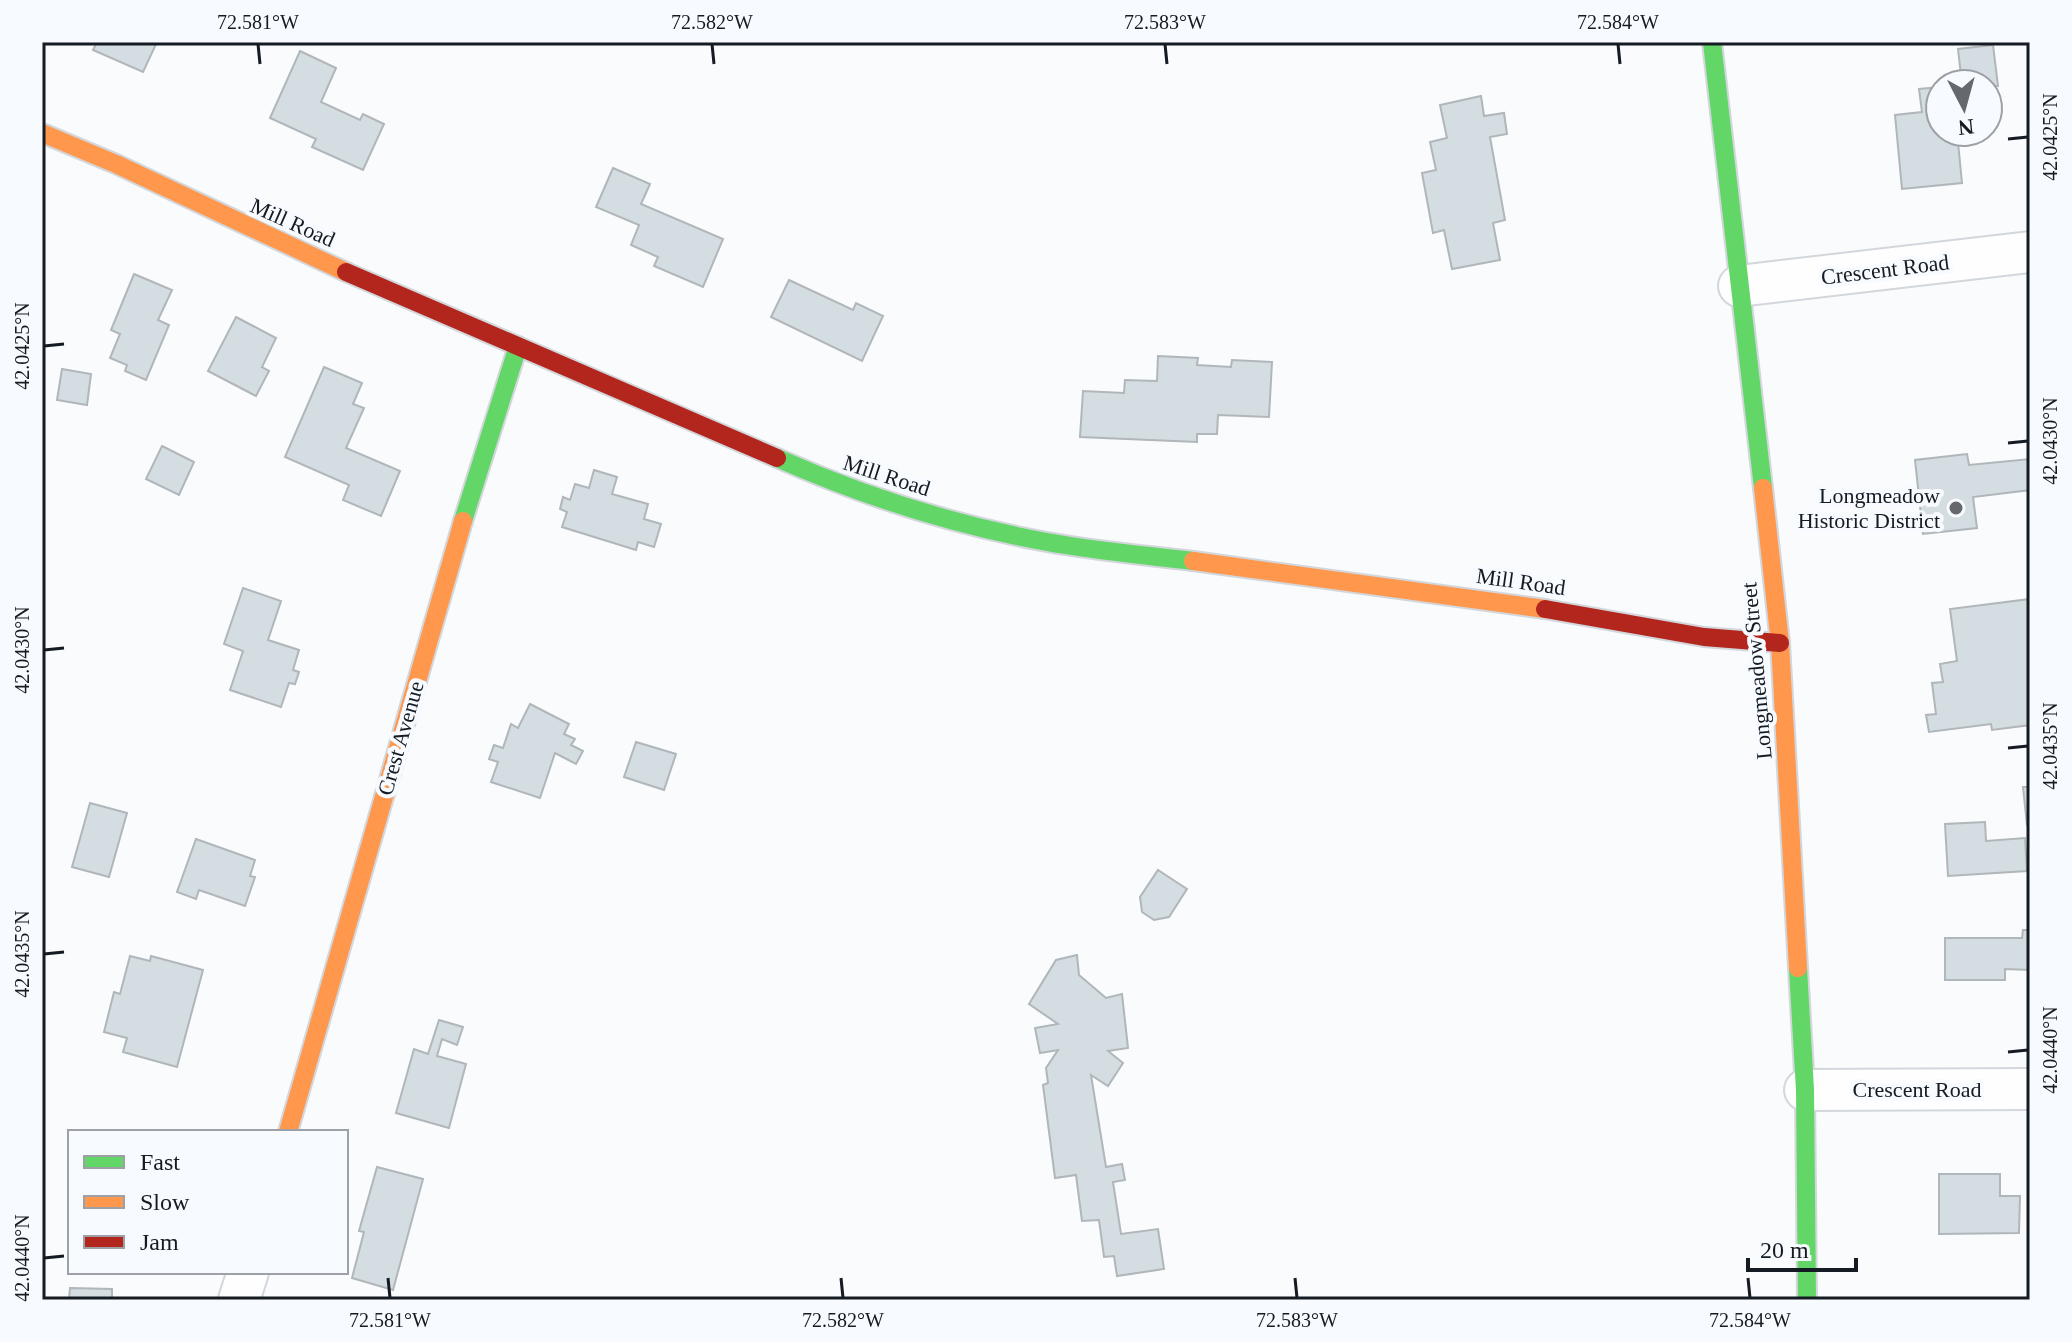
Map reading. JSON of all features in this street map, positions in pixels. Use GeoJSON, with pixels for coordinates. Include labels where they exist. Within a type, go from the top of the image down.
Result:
{"type":"FeatureCollection","features":[{"type":"Feature","properties":{"kind":"street","name":"Longmeadow Street"},"geometry":{"type":"LineString","coordinates":[[1712,42],[1780,643],[1805,1090],[1807,1300]]}},
{"type":"Feature","properties":{"kind":"street","name":"Mill Road"},"geometry":{"type":"LineString","coordinates":[[42,133],[116,164],[301,252],[827,480],[903,507],[977,527],[1093,549],[1554,610],[1704,637],[1780,643]]}},
{"type":"Feature","properties":{"kind":"street","name":"Crescent Road"},"geometry":{"type":"LineString","coordinates":[[1739,286],[2030,252]]}},
{"type":"Feature","properties":{"kind":"street","name":"Crest Avenue"},"geometry":{"type":"LineString","coordinates":[[289,1130],[447,573],[518,346]]}},
{"type":"Feature","properties":{"kind":"street","name":"Crescent Road"},"geometry":{"type":"LineString","coordinates":[[1805,1090],[2030,1089]]}},
{"type":"Feature","properties":{"kind":"street"},"geometry":{"type":"LineString","coordinates":[[239,1300],[247,1274]]}},
{"type":"Feature","properties":{"kind":"building"},"geometry":{"type":"Polygon","coordinates":[[[97,42],[157,42],[143,72],[93,50],[97,42]]]}},
{"type":"Feature","properties":{"kind":"building"},"geometry":{"type":"Polygon","coordinates":[[[1993,45],[1996,68],[1960,68],[1958,49],[1993,45]]]}},
{"type":"Feature","properties":{"kind":"building"},"geometry":{"type":"Polygon","coordinates":[[[300,51],[336,68],[321,102],[360,120],[363,114],[384,124],[363,170],[312,147],[316,139],[270,118],[300,51]]]}},
{"type":"Feature","properties":{"kind":"building"},"geometry":{"type":"Polygon","coordinates":[[[1919,89],[1924,89],[1924,148],[1959,148],[1962,183],[1902,189],[1895,115],[1922,112],[1919,89]]]}},
{"type":"Feature","properties":{"kind":"building"},"geometry":{"type":"Polygon","coordinates":[[[1481,96],[1484,116],[1504,113],[1507,134],[1490,137],[1505,220],[1493,223],[1500,260],[1452,269],[1444,230],[1433,233],[1422,173],[1436,170],[1430,142],[1447,138],[1440,105],[1481,96]]]}},
{"type":"Feature","properties":{"kind":"building"},"geometry":{"type":"Polygon","coordinates":[[[613,168],[650,184],[641,204],[723,239],[703,287],[654,266],[658,257],[631,245],[639,225],[596,207],[613,168]]]}},
{"type":"Feature","properties":{"kind":"building"},"geometry":{"type":"Polygon","coordinates":[[[134,274],[172,290],[158,320],[169,325],[146,380],[125,371],[127,365],[110,358],[120,334],[111,330],[134,274]]]}},
{"type":"Feature","properties":{"kind":"building"},"geometry":{"type":"Polygon","coordinates":[[[789,280],[853,310],[856,303],[883,316],[862,361],[771,317],[789,280]]]}},
{"type":"Feature","properties":{"kind":"building"},"geometry":{"type":"Polygon","coordinates":[[[236,317],[276,338],[262,367],[269,371],[256,396],[208,371],[236,317]]]}},
{"type":"Feature","properties":{"kind":"building"},"geometry":{"type":"Polygon","coordinates":[[[1158,356],[1198,358],[1197,365],[1231,367],[1232,360],[1272,362],[1269,417],[1218,415],[1217,434],[1197,434],[1197,442],[1080,437],[1083,391],[1124,393],[1125,380],[1157,381],[1158,356]]]}},
{"type":"Feature","properties":{"kind":"building"},"geometry":{"type":"Polygon","coordinates":[[[324,367],[362,383],[353,404],[364,408],[346,448],[400,471],[381,516],[343,500],[349,485],[285,457],[324,367]]]}},
{"type":"Feature","properties":{"kind":"building"},"geometry":{"type":"Polygon","coordinates":[[[62,369],[91,374],[87,405],[57,400],[62,369]]]}},
{"type":"Feature","properties":{"kind":"building"},"geometry":{"type":"Polygon","coordinates":[[[162,446],[194,462],[179,495],[146,479],[162,446]]]}},
{"type":"Feature","properties":{"kind":"building"},"geometry":{"type":"Polygon","coordinates":[[[1967,454],[1969,465],[2030,459],[2030,490],[1973,497],[1977,528],[1923,534],[1915,460],[1967,454]]]}},
{"type":"Feature","properties":{"kind":"building"},"geometry":{"type":"Polygon","coordinates":[[[594,470],[617,477],[612,494],[648,504],[644,519],[661,524],[654,547],[638,542],[636,550],[562,527],[567,512],[560,509],[563,497],[570,500],[575,484],[589,488],[594,470]]]}},
{"type":"Feature","properties":{"kind":"building"},"geometry":{"type":"Polygon","coordinates":[[[243,588],[281,601],[268,640],[299,650],[293,670],[299,672],[295,684],[289,683],[281,707],[230,690],[243,651],[224,644],[243,588]]]}},
{"type":"Feature","properties":{"kind":"building"},"geometry":{"type":"Polygon","coordinates":[[[2030,599],[2030,725],[1992,730],[1991,724],[1929,732],[1926,715],[1936,714],[1932,683],[1943,682],[1940,664],[1957,661],[1950,609],[2030,599]]]}},
{"type":"Feature","properties":{"kind":"building"},"geometry":{"type":"Polygon","coordinates":[[[530,704],[569,724],[564,734],[575,739],[571,745],[583,751],[576,764],[555,753],[540,798],[491,782],[498,762],[489,759],[494,745],[503,748],[511,724],[518,728],[530,704]]]}},
{"type":"Feature","properties":{"kind":"building"},"geometry":{"type":"Polygon","coordinates":[[[636,742],[676,754],[664,790],[624,777],[636,742]]]}},
{"type":"Feature","properties":{"kind":"building"},"geometry":{"type":"Polygon","coordinates":[[[2023,787],[2030,787],[2030,825],[2027,825],[2023,787]]]}},
{"type":"Feature","properties":{"kind":"building"},"geometry":{"type":"Polygon","coordinates":[[[90,803],[127,813],[109,877],[72,867],[90,803]]]}},
{"type":"Feature","properties":{"kind":"building"},"geometry":{"type":"Polygon","coordinates":[[[1985,822],[1986,841],[2025,838],[2027,871],[1948,876],[1945,824],[1985,822]]]}},
{"type":"Feature","properties":{"kind":"building"},"geometry":{"type":"Polygon","coordinates":[[[196,839],[255,860],[250,876],[255,877],[245,906],[199,890],[196,899],[177,892],[196,839]]]}},
{"type":"Feature","properties":{"kind":"building"},"geometry":{"type":"Polygon","coordinates":[[[1158,870],[1187,889],[1169,917],[1154,920],[1142,912],[1140,897],[1158,870]]]}},
{"type":"Feature","properties":{"kind":"building"},"geometry":{"type":"Polygon","coordinates":[[[2023,930],[2030,930],[2030,970],[2005,969],[2005,980],[1945,980],[1945,938],[2022,938],[2023,930]]]}},
{"type":"Feature","properties":{"kind":"building"},"geometry":{"type":"Polygon","coordinates":[[[1077,955],[1079,975],[1106,998],[1122,994],[1128,1048],[1108,1051],[1123,1063],[1108,1086],[1091,1075],[1106,1167],[1122,1164],[1125,1180],[1113,1182],[1121,1234],[1158,1229],[1164,1269],[1117,1276],[1114,1256],[1104,1257],[1099,1220],[1082,1221],[1076,1175],[1055,1178],[1043,1085],[1048,1083],[1046,1068],[1058,1050],[1040,1053],[1035,1028],[1058,1024],[1029,1004],[1056,960],[1077,955]]]}},
{"type":"Feature","properties":{"kind":"building"},"geometry":{"type":"Polygon","coordinates":[[[130,956],[150,961],[151,956],[203,970],[177,1067],[123,1052],[127,1038],[104,1032],[114,992],[120,994],[130,956]]]}},
{"type":"Feature","properties":{"kind":"building"},"geometry":{"type":"Polygon","coordinates":[[[439,1020],[463,1027],[457,1045],[442,1039],[437,1056],[466,1064],[449,1128],[396,1113],[414,1049],[428,1054],[439,1020]]]}},
{"type":"Feature","properties":{"kind":"building"},"geometry":{"type":"Polygon","coordinates":[[[377,1167],[423,1179],[393,1290],[352,1278],[364,1232],[359,1231],[377,1167]]]}},
{"type":"Feature","properties":{"kind":"building"},"geometry":{"type":"Polygon","coordinates":[[[1939,1174],[2000,1174],[2000,1196],[2020,1196],[2019,1233],[1939,1234],[1939,1174]]]}},
{"type":"Feature","properties":{"kind":"building"},"geometry":{"type":"Polygon","coordinates":[[[70,1288],[112,1289],[112,1300],[69,1300],[70,1288]]]}},
{"type":"Feature","properties":{"kind":"traffic: fast"},"geometry":{"type":"LineString","coordinates":[[1712,42],[1763,488]]}},
{"type":"Feature","properties":{"kind":"traffic: fast"},"geometry":{"type":"LineString","coordinates":[[463,521],[518,346]]}},
{"type":"Feature","properties":{"kind":"traffic: fast"},"geometry":{"type":"LineString","coordinates":[[777,458],[876,497],[978,527],[1065,545],[1193,561]]}},
{"type":"Feature","properties":{"kind":"traffic: fast"},"geometry":{"type":"LineString","coordinates":[[1798,968],[1805,1090],[1807,1300]]}},
{"type":"Feature","properties":{"kind":"traffic: slow"},"geometry":{"type":"LineString","coordinates":[[42,133],[116,164],[346,272]]}},
{"type":"Feature","properties":{"kind":"traffic: slow"},"geometry":{"type":"LineString","coordinates":[[1763,488],[1780,643],[1798,968]]}},
{"type":"Feature","properties":{"kind":"traffic: slow"},"geometry":{"type":"LineString","coordinates":[[289,1130],[463,521]]}},
{"type":"Feature","properties":{"kind":"traffic: slow"},"geometry":{"type":"LineString","coordinates":[[1193,561],[1545,609]]}},
{"type":"Feature","properties":{"kind":"traffic: jam"},"geometry":{"type":"LineString","coordinates":[[346,272],[777,458]]}},
{"type":"Feature","properties":{"kind":"traffic: jam"},"geometry":{"type":"LineString","coordinates":[[1545,609],[1704,637],[1780,643]]}},
{"type":"Feature","properties":{"kind":"place","name":"Longmeadow Historic District"},"geometry":{"type":"Point","coordinates":[1956,508]}}]}
